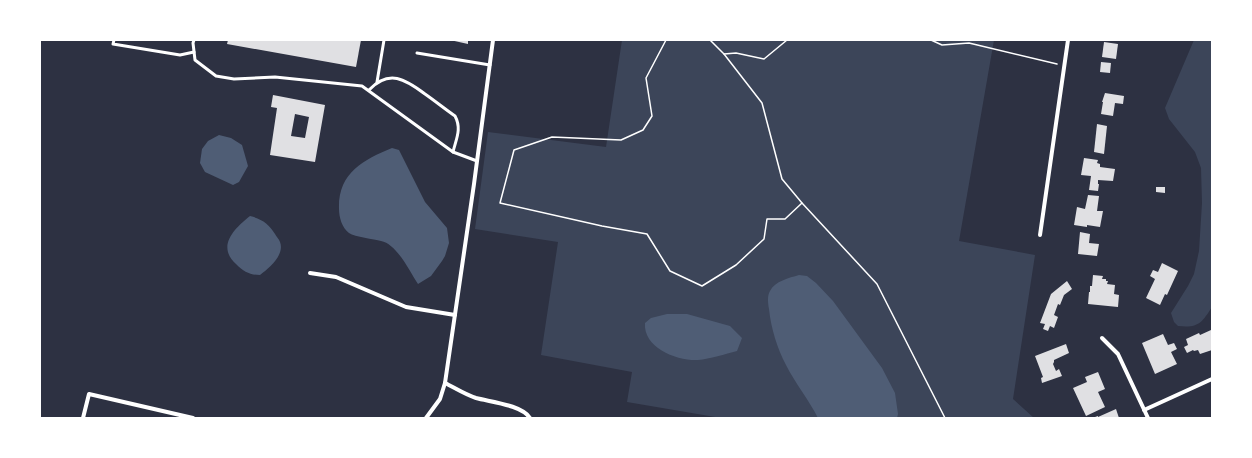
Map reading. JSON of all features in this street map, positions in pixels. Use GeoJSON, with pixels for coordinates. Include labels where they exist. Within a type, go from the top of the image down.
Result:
{"type":"FeatureCollection","features":[{"type":"Feature","properties":{"kind":"street"},"geometry":{"type":"LineString","coordinates":[[426,418],[440,399],[446,383],[494,40]]}},
{"type":"Feature","properties":{"kind":"street"},"geometry":{"type":"LineString","coordinates":[[1040,235],[1068,40]]}},
{"type":"Feature","properties":{"kind":"street"},"geometry":{"type":"LineString","coordinates":[[310,273],[336,277],[406,307],[455,315]]}},
{"type":"Feature","properties":{"kind":"street"},"geometry":{"type":"LineString","coordinates":[[1102,338],[1118,354],[1148,418]]}},
{"type":"Feature","properties":{"kind":"street"},"geometry":{"type":"LineString","coordinates":[[1144,410],[1212,379]]}},
{"type":"Feature","properties":{"kind":"street"},"geometry":{"type":"LineString","coordinates":[[446,383],[475,398],[503,404],[528,414],[530,418]]}},
{"type":"Feature","properties":{"kind":"street"},"geometry":{"type":"LineString","coordinates":[[83,418],[89,394],[193,418]]}},
{"type":"Feature","properties":{"kind":"lane"},"geometry":{"type":"LineString","coordinates":[[114,40],[113,44],[180,55],[194,52]]}},
{"type":"Feature","properties":{"kind":"lane"},"geometry":{"type":"LineString","coordinates":[[194,40],[195,60],[216,76],[234,79],[275,77],[362,86],[453,152],[478,161]]}},
{"type":"Feature","properties":{"kind":"lane"},"geometry":{"type":"LineString","coordinates":[[376,82],[384,40]]}},
{"type":"Feature","properties":{"kind":"lane"},"geometry":{"type":"LineString","coordinates":[[417,53],[490,65]]}},
{"type":"Feature","properties":{"kind":"lane"},"geometry":{"type":"LineString","coordinates":[[369,90],[376,82],[388,78],[400,78],[410,83],[455,116],[459,124],[459,129],[453,152]]}},
{"type":"Feature","properties":{"kind":"path"},"geometry":{"type":"LineString","coordinates":[[666,40],[646,78],[652,116],[643,130],[621,140],[552,137],[514,150],[500,203],[602,226],[647,234],[670,271],[702,286],[736,265],[764,239],[767,219],[785,219],[802,203]]}},
{"type":"Feature","properties":{"kind":"path"},"geometry":{"type":"LineString","coordinates":[[710,40],[724,54],[762,103],[782,179],[802,203],[877,284],[945,418]]}},
{"type":"Feature","properties":{"kind":"path"},"geometry":{"type":"LineString","coordinates":[[724,54],[736,53],[764,59],[787,40]]}},
{"type":"Feature","properties":{"kind":"path"},"geometry":{"type":"LineString","coordinates":[[931,40],[942,45],[969,43],[1065,66]]}},
{"type":"Feature","properties":{"kind":"shaded area"},"geometry":{"type":"Polygon","coordinates":[[[622,40],[994,40],[959,241],[1035,255],[1013,399],[1034,418],[721,418],[627,402],[632,372],[541,355],[558,242],[475,229],[488,132],[606,147],[622,40]]]}},
{"type":"Feature","properties":{"kind":"shaded area"},"geometry":{"type":"Polygon","coordinates":[[[1194,40],[1212,40],[1212,307],[1198,324],[1178,326],[1174,322],[1171,313],[1194,274],[1199,251],[1202,203],[1201,168],[1195,152],[1169,119],[1165,108],[1194,40]]]}},
{"type":"Feature","properties":{"kind":"shaded area"},"geometry":{"type":"Polygon","coordinates":[[[219,135],[231,138],[242,145],[248,166],[239,182],[233,185],[205,172],[200,163],[202,149],[208,141],[219,135]]]}},
{"type":"Feature","properties":{"kind":"shaded area"},"geometry":{"type":"Polygon","coordinates":[[[392,148],[399,150],[425,202],[447,228],[449,243],[445,256],[431,276],[418,284],[398,253],[392,247],[381,241],[360,237],[349,233],[341,222],[339,209],[340,197],[343,186],[348,177],[362,163],[392,148]]]}},
{"type":"Feature","properties":{"kind":"shaded area"},"geometry":{"type":"Polygon","coordinates":[[[250,216],[262,220],[273,230],[280,242],[281,247],[275,261],[260,275],[250,274],[242,269],[230,257],[228,251],[230,238],[239,226],[250,216]]]}},
{"type":"Feature","properties":{"kind":"shaded area"},"geometry":{"type":"Polygon","coordinates":[[[799,275],[807,276],[833,301],[882,368],[895,393],[898,414],[897,418],[818,418],[790,372],[777,345],[768,304],[769,293],[775,285],[783,280],[799,275]]]}},
{"type":"Feature","properties":{"kind":"shaded area"},"geometry":{"type":"Polygon","coordinates":[[[667,314],[687,314],[730,326],[742,338],[737,351],[712,358],[690,360],[671,355],[663,351],[655,346],[649,339],[646,332],[645,323],[651,318],[667,314]]]}},
{"type":"Feature","properties":{"kind":"building"},"geometry":{"type":"Polygon","coordinates":[[[228,40],[361,40],[356,67],[227,44],[228,40]]]}},
{"type":"Feature","properties":{"kind":"building"},"geometry":{"type":"Polygon","coordinates":[[[450,40],[468,40],[468,44],[450,40]]]}},
{"type":"Feature","properties":{"kind":"building"},"geometry":{"type":"Polygon","coordinates":[[[1104,42],[1118,44],[1116,59],[1102,57],[1104,42]]]}},
{"type":"Feature","properties":{"kind":"building"},"geometry":{"type":"Polygon","coordinates":[[[1101,62],[1111,63],[1110,73],[1100,72],[1101,62]]]}},
{"type":"Feature","properties":{"kind":"building"},"geometry":{"type":"Polygon","coordinates":[[[1105,93],[1124,96],[1123,104],[1115,103],[1113,116],[1101,114],[1102,102],[1105,93]]]}},
{"type":"Feature","properties":{"kind":"building"},"geometry":{"type":"Polygon","coordinates":[[[273,95],[325,105],[315,162],[270,155],[277,108],[271,107],[273,95]],[[295,114],[291,136],[305,138],[309,117],[295,114]]]}},
{"type":"Feature","properties":{"kind":"building"},"geometry":{"type":"Polygon","coordinates":[[[1097,124],[1107,126],[1104,154],[1094,152],[1097,124]]]}},
{"type":"Feature","properties":{"kind":"building"},"geometry":{"type":"Polygon","coordinates":[[[1084,158],[1098,160],[1097,163],[1100,164],[1100,167],[1115,169],[1113,181],[1098,180],[1098,191],[1089,190],[1091,176],[1081,175],[1084,158]]]}},
{"type":"Feature","properties":{"kind":"building"},"geometry":{"type":"Polygon","coordinates":[[[1156,187],[1165,187],[1165,193],[1156,192],[1156,187]]]}},
{"type":"Feature","properties":{"kind":"building"},"geometry":{"type":"Polygon","coordinates":[[[1088,195],[1099,196],[1097,211],[1103,211],[1100,227],[1074,225],[1077,207],[1085,209],[1088,195]]]}},
{"type":"Feature","properties":{"kind":"building"},"geometry":{"type":"Polygon","coordinates":[[[1080,232],[1090,234],[1089,243],[1099,244],[1097,256],[1078,254],[1080,232]]]}},
{"type":"Feature","properties":{"kind":"building"},"geometry":{"type":"Polygon","coordinates":[[[1162,263],[1178,271],[1167,295],[1165,294],[1160,305],[1146,298],[1155,279],[1150,276],[1153,270],[1158,272],[1162,263]]]}},
{"type":"Feature","properties":{"kind":"building"},"geometry":{"type":"Polygon","coordinates":[[[1093,275],[1103,276],[1102,279],[1106,279],[1106,281],[1108,281],[1107,284],[1115,285],[1114,294],[1119,295],[1118,307],[1088,304],[1093,275]]]}},
{"type":"Feature","properties":{"kind":"building"},"geometry":{"type":"Polygon","coordinates":[[[1067,281],[1072,289],[1064,295],[1060,305],[1058,304],[1054,315],[1058,317],[1054,328],[1050,326],[1048,331],[1043,329],[1045,324],[1040,323],[1051,294],[1067,281]]]}},
{"type":"Feature","properties":{"kind":"building"},"geometry":{"type":"Polygon","coordinates":[[[1211,330],[1212,350],[1200,354],[1198,350],[1193,350],[1187,353],[1184,347],[1188,345],[1186,339],[1199,333],[1200,335],[1211,330]]]}},
{"type":"Feature","properties":{"kind":"building"},"geometry":{"type":"Polygon","coordinates":[[[1163,334],[1168,345],[1174,343],[1177,349],[1171,352],[1177,364],[1155,374],[1142,343],[1163,334]]]}},
{"type":"Feature","properties":{"kind":"building"},"geometry":{"type":"Polygon","coordinates":[[[1066,344],[1069,353],[1054,360],[1053,364],[1056,371],[1059,369],[1062,376],[1042,383],[1041,378],[1043,377],[1035,356],[1066,344]]]}},
{"type":"Feature","properties":{"kind":"building"},"geometry":{"type":"Polygon","coordinates":[[[1098,372],[1105,389],[1098,392],[1105,407],[1086,416],[1073,388],[1087,382],[1085,377],[1098,372]]]}},
{"type":"Feature","properties":{"kind":"building"},"geometry":{"type":"Polygon","coordinates":[[[1116,409],[1119,418],[1092,418],[1098,417],[1116,409]]]}}]}
